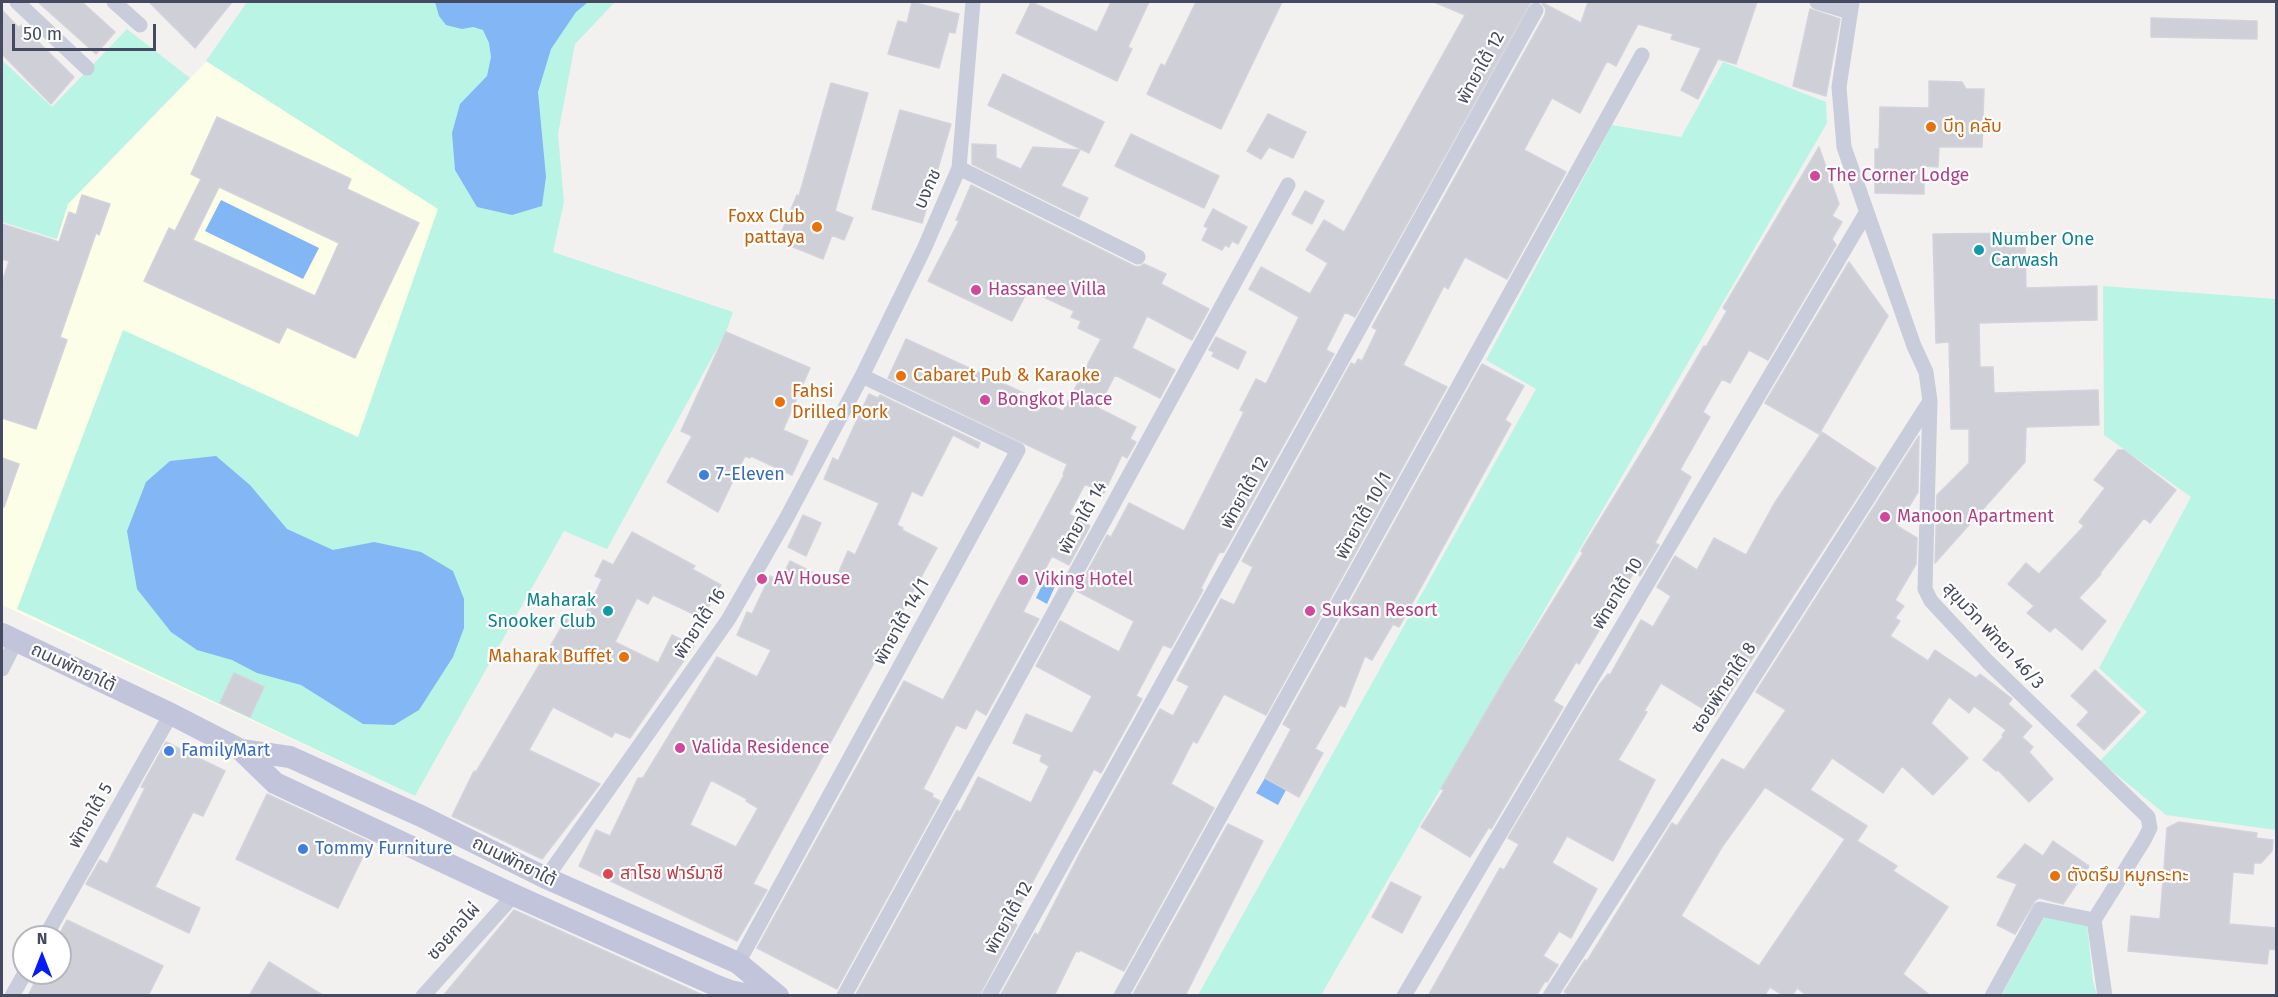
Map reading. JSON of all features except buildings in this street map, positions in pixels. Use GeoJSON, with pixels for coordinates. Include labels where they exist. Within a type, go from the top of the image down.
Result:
{"type":"FeatureCollection","features":[{"type":"Feature","properties":{"kind":"main road","name":"ถนนพัทยาใต้"},"geometry":{"type":"LineString","coordinates":[[9,638],[171,714],[241,750],[275,783],[514,895],[730,991],[754,996]]}},
{"type":"Feature","properties":{"kind":"main road","name":"ถนนพัทยาใต้"},"geometry":{"type":"LineString","coordinates":[[241,750],[290,757],[421,816],[546,878],[738,963],[778,996]]}},
{"type":"Feature","properties":{"kind":"street"},"geometry":{"type":"LineString","coordinates":[[114,2],[140,25]]}},
{"type":"Feature","properties":{"kind":"street","name":"บงกช"},"geometry":{"type":"LineString","coordinates":[[862,376],[924,249],[958,168],[973,2]]}},
{"type":"Feature","properties":{"kind":"street"},"geometry":{"type":"LineString","coordinates":[[1817,2],[1851,7]]}},
{"type":"Feature","properties":{"kind":"street"},"geometry":{"type":"LineString","coordinates":[[26,4],[87,68]]}},
{"type":"Feature","properties":{"kind":"street","name":"สุขุมวิท พัทยา 46/3"},"geometry":{"type":"LineString","coordinates":[[1851,7],[1839,87],[1839,113],[1844,147],[1914,346],[1926,372],[1930,401],[1925,589],[1931,601],[2026,701],[2148,817],[2150,828],[2144,840],[2094,920]]}},
{"type":"Feature","properties":{"kind":"street","name":"พัทยาใต้ 12"},"geometry":{"type":"LineString","coordinates":[[989,996],[1536,10]]}},
{"type":"Feature","properties":{"kind":"street","name":"พัทยาใต้ 10/1"},"geometry":{"type":"LineString","coordinates":[[1121,996],[1642,56]]}},
{"type":"Feature","properties":{"kind":"street"},"geometry":{"type":"LineString","coordinates":[[958,168],[1138,257]]}},
{"type":"Feature","properties":{"kind":"street","name":"พัทยาใต้ 14"},"geometry":{"type":"LineString","coordinates":[[844,996],[1288,184]]}},
{"type":"Feature","properties":{"kind":"street","name":"พัทยาใต้ 10"},"geometry":{"type":"LineString","coordinates":[[1404,996],[1866,213]]}},
{"type":"Feature","properties":{"kind":"street","name":"พัทยาใต้ 16"},"geometry":{"type":"LineString","coordinates":[[546,878],[728,620],[786,519],[862,376]]}},
{"type":"Feature","properties":{"kind":"street","name":"พัทยาใต้ 14/1"},"geometry":{"type":"LineString","coordinates":[[738,963],[1018,450],[862,376]]}},
{"type":"Feature","properties":{"kind":"street","name":"ซอยพัทยาใต้ 8"},"geometry":{"type":"LineString","coordinates":[[1550,996],[1930,401]]}},
{"type":"Feature","properties":{"kind":"street"},"geometry":{"type":"LineString","coordinates":[[2,669],[9,638]]}},
{"type":"Feature","properties":{"kind":"street","name":"พัทยาใต้ 5"},"geometry":{"type":"LineString","coordinates":[[52,925],[171,714]]}},
{"type":"Feature","properties":{"kind":"street","name":"ซอยกอไผ่"},"geometry":{"type":"LineString","coordinates":[[423,996],[514,895]]}},
{"type":"Feature","properties":{"kind":"street"},"geometry":{"type":"LineString","coordinates":[[1992,996],[2040,909],[2094,920],[2105,996]]}},
{"type":"Feature","properties":{"kind":"shaded area"},"geometry":{"type":"Polygon","coordinates":[[[207,61],[442,211],[564,531],[415,796],[2,605],[2,408],[68,204],[207,61]]]}},
{"type":"Feature","properties":{"kind":"green space"},"geometry":{"type":"Polygon","coordinates":[[[247,2],[615,2],[575,44],[558,134],[564,202],[553,252],[733,312],[726,332],[607,549],[564,531],[415,796],[17,609],[123,330],[358,437],[438,209],[206,61],[247,2]]]}},
{"type":"Feature","properties":{"kind":"green space"},"geometry":{"type":"Polygon","coordinates":[[[127,29],[190,78],[68,204],[57,239],[2,222],[2,60],[52,107],[127,29]]]}},
{"type":"Feature","properties":{"kind":"green space"},"geometry":{"type":"Polygon","coordinates":[[[1723,62],[1826,102],[1827,123],[1321,995],[1198,995],[1536,389],[1486,360],[1612,125],[1681,137],[1723,62]]]}},
{"type":"Feature","properties":{"kind":"green space"},"geometry":{"type":"Polygon","coordinates":[[[2103,286],[2276,299],[2276,830],[2166,815],[2100,761],[2147,712],[2099,668],[2191,497],[2104,435],[2103,286]]]}},
{"type":"Feature","properties":{"kind":"green space"},"geometry":{"type":"Polygon","coordinates":[[[2045,916],[2087,925],[2093,981],[2097,995],[2001,996],[2045,916]]]}},
{"type":"Feature","properties":{"kind":"water"},"geometry":{"type":"Polygon","coordinates":[[[435,2],[588,2],[576,12],[551,49],[538,92],[546,177],[542,206],[512,215],[477,207],[455,170],[452,133],[460,104],[487,76],[491,57],[489,43],[483,30],[473,27],[462,29],[446,25],[439,16],[435,2]]]}},
{"type":"Feature","properties":{"kind":"water"},"geometry":{"type":"Polygon","coordinates":[[[221,200],[319,248],[303,279],[205,231],[221,200]]]}},
{"type":"Feature","properties":{"kind":"water"},"geometry":{"type":"Polygon","coordinates":[[[216,456],[250,485],[287,529],[333,550],[374,542],[421,552],[453,571],[464,599],[464,628],[453,657],[419,710],[394,725],[363,724],[301,685],[257,673],[232,660],[197,650],[171,632],[137,589],[127,531],[146,482],[170,461],[216,456]]]}},
{"type":"Feature","properties":{"kind":"water"},"geometry":{"type":"Polygon","coordinates":[[[1045,579],[1056,584],[1047,604],[1036,598],[1045,579]]]}},
{"type":"Feature","properties":{"kind":"water"},"geometry":{"type":"Polygon","coordinates":[[[1265,778],[1286,790],[1278,805],[1256,793],[1265,778]]]}},
{"type":"Feature","properties":{"kind":"place","name":"บีทู คลับ"},"geometry":{"type":"Point","coordinates":[1931,127]}},
{"type":"Feature","properties":{"kind":"place","name":"The Corner Lodge"},"geometry":{"type":"Point","coordinates":[1815,176]}},
{"type":"Feature","properties":{"kind":"place","name":"Foxx Club pattaya"},"geometry":{"type":"Point","coordinates":[817,227]}},
{"type":"Feature","properties":{"kind":"place","name":"Number One Carwash"},"geometry":{"type":"Point","coordinates":[1979,250]}},
{"type":"Feature","properties":{"kind":"place","name":"Hassanee Villa"},"geometry":{"type":"Point","coordinates":[976,290]}},
{"type":"Feature","properties":{"kind":"place","name":"Cabaret Pub & Karaoke"},"geometry":{"type":"Point","coordinates":[901,376]}},
{"type":"Feature","properties":{"kind":"place","name":"Bongkot Place"},"geometry":{"type":"Point","coordinates":[985,400]}},
{"type":"Feature","properties":{"kind":"place","name":"Fahsi Drilled Pork"},"geometry":{"type":"Point","coordinates":[780,402]}},
{"type":"Feature","properties":{"kind":"place","name":"7-Eleven"},"geometry":{"type":"Point","coordinates":[704,475]}},
{"type":"Feature","properties":{"kind":"place","name":"Manoon Apartment"},"geometry":{"type":"Point","coordinates":[1885,517]}},
{"type":"Feature","properties":{"kind":"place","name":"AV House"},"geometry":{"type":"Point","coordinates":[762,579]}},
{"type":"Feature","properties":{"kind":"place","name":"Viking Hotel"},"geometry":{"type":"Point","coordinates":[1023,580]}},
{"type":"Feature","properties":{"kind":"place","name":"Maharak Snooker Club"},"geometry":{"type":"Point","coordinates":[608,611]}},
{"type":"Feature","properties":{"kind":"place","name":"Suksan Resort"},"geometry":{"type":"Point","coordinates":[1310,611]}},
{"type":"Feature","properties":{"kind":"place","name":"Maharak Buffet"},"geometry":{"type":"Point","coordinates":[624,657]}},
{"type":"Feature","properties":{"kind":"place","name":"Valida Residence"},"geometry":{"type":"Point","coordinates":[680,748]}},
{"type":"Feature","properties":{"kind":"place","name":"FamilyMart"},"geometry":{"type":"Point","coordinates":[169,751]}},
{"type":"Feature","properties":{"kind":"place","name":"Tommy Furniture"},"geometry":{"type":"Point","coordinates":[303,849]}},
{"type":"Feature","properties":{"kind":"place","name":"สาโรช ฟาร์มาซี"},"geometry":{"type":"Point","coordinates":[608,874]}},
{"type":"Feature","properties":{"kind":"place","name":"ตังตรึม หมูกระทะ"},"geometry":{"type":"Point","coordinates":[2055,876]}}]}
